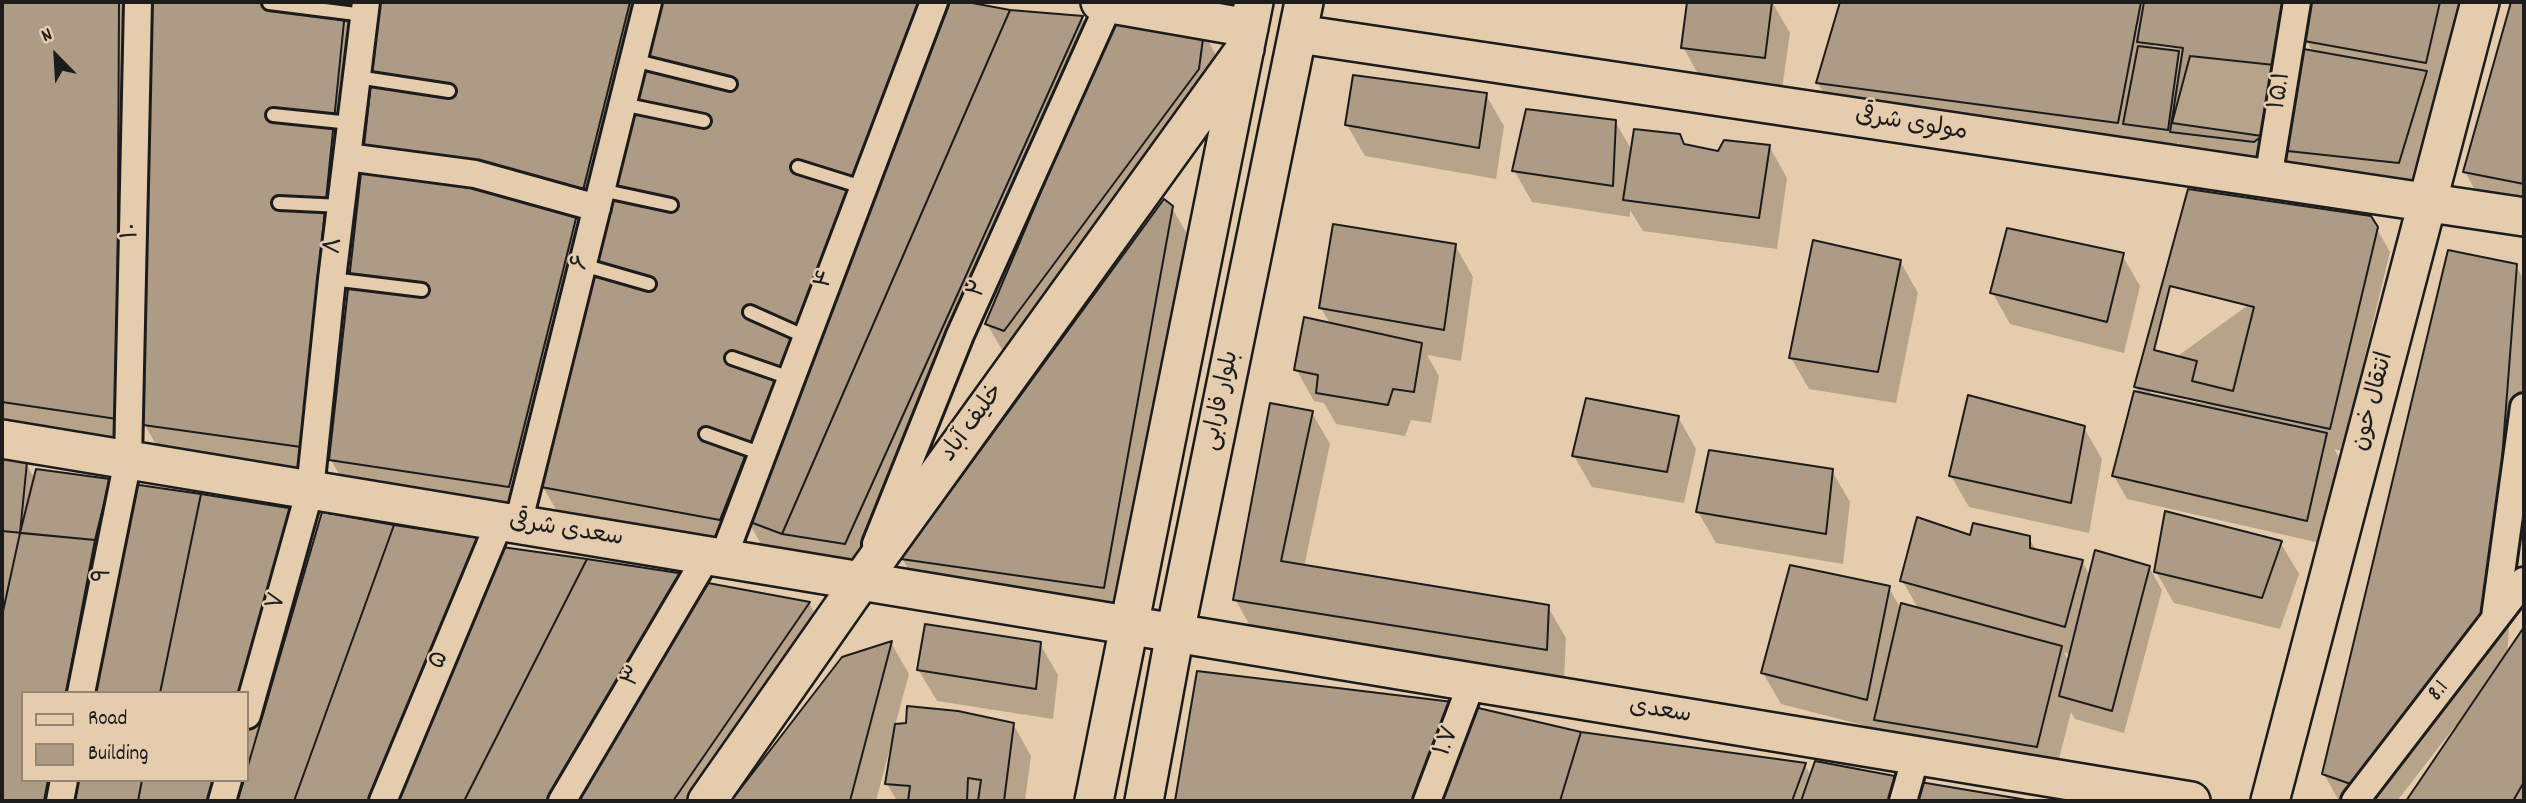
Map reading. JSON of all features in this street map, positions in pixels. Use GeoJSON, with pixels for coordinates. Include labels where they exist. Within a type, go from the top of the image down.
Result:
{"type":"FeatureCollection","features":[{"type":"Feature","properties":{"kind":"main road"},"geometry":{"type":"LineString","coordinates":[[1106,2],[1249,26]]}},
{"type":"Feature","properties":{"kind":"main road","name":"انتقال خون"},"geometry":{"type":"LineString","coordinates":[[2270,801],[2480,2]]}},
{"type":"Feature","properties":{"kind":"main road","name":"مولوی شرقی"},"geometry":{"type":"LineString","coordinates":[[1302,18],[2268,179],[2524,217]]}},
{"type":"Feature","properties":{"kind":"main road","name":"بلوار فارابی"},"geometry":{"type":"LineString","coordinates":[[1144,801],[1175,633],[1302,18]]}},
{"type":"Feature","properties":{"kind":"main road","name":"خلیف آباد"},"geometry":{"type":"LineString","coordinates":[[707,801],[1249,26]]}},
{"type":"Feature","properties":{"kind":"main road","name":"بلوار فارابی"},"geometry":{"type":"LineString","coordinates":[[1094,801],[1249,26]]}},
{"type":"Feature","properties":{"kind":"main road","name":"سعدی شرقی"},"geometry":{"type":"LineString","coordinates":[[2,439],[1130,626]]}},
{"type":"Feature","properties":{"kind":"main road"},"geometry":{"type":"LineString","coordinates":[[778,700],[797,691],[846,629],[866,609],[900,588]]}},
{"type":"Feature","properties":{"kind":"main road","name":"سعدی"},"geometry":{"type":"LineString","coordinates":[[1130,626],[1916,756],[2060,791],[2191,801]]}},
{"type":"Feature","properties":{"kind":"street","name":"۱۰"},"geometry":{"type":"LineString","coordinates":[[128,460],[138,2]]}},
{"type":"Feature","properties":{"kind":"street","name":"۶"},"geometry":{"type":"LineString","coordinates":[[509,523],[583,265],[648,2]]}},
{"type":"Feature","properties":{"kind":"street","name":"۴"},"geometry":{"type":"LineString","coordinates":[[715,557],[762,454],[934,2]]}},
{"type":"Feature","properties":{"kind":"street","name":"۲"},"geometry":{"type":"LineString","coordinates":[[860,581],[960,335],[1106,2]]}},
{"type":"Feature","properties":{"kind":"street","name":"۱۵.۱"},"geometry":{"type":"LineString","coordinates":[[2268,179],[2297,2]]}},
{"type":"Feature","properties":{"kind":"street","name":"۸"},"geometry":{"type":"LineString","coordinates":[[310,490],[365,8]]}},
{"type":"Feature","properties":{"kind":"street"},"geometry":{"type":"LineString","coordinates":[[347,157],[475,174],[599,199]]}},
{"type":"Feature","properties":{"kind":"street"},"geometry":{"type":"LineString","coordinates":[[2494,622],[2524,407]]}},
{"type":"Feature","properties":{"kind":"street","name":"۹"},"geometry":{"type":"LineString","coordinates":[[81,691],[128,460]]}},
{"type":"Feature","properties":{"kind":"street","name":"۷"},"geometry":{"type":"LineString","coordinates":[[248,711],[310,490]]}},
{"type":"Feature","properties":{"kind":"street","name":"۵"},"geometry":{"type":"LineString","coordinates":[[383,801],[509,523]]}},
{"type":"Feature","properties":{"kind":"street","name":"۳"},"geometry":{"type":"LineString","coordinates":[[562,801],[715,557]]}},
{"type":"Feature","properties":{"kind":"street","name":"8.1"},"geometry":{"type":"LineString","coordinates":[[2355,801],[2524,581]]}},
{"type":"Feature","properties":{"kind":"street","name":"۱.۷"},"geometry":{"type":"LineString","coordinates":[[1427,801],[1472,682]]}},
{"type":"Feature","properties":{"kind":"street"},"geometry":{"type":"LineString","coordinates":[[1903,801],[1916,756]]}},
{"type":"Feature","properties":{"kind":"street"},"geometry":{"type":"LineString","coordinates":[[60,801],[64,782]]}},
{"type":"Feature","properties":{"kind":"street"},"geometry":{"type":"LineString","coordinates":[[222,801],[227,782]]}},
{"type":"Feature","properties":{"kind":"lane"},"geometry":{"type":"LineString","coordinates":[[269,3],[365,8]]}},
{"type":"Feature","properties":{"kind":"lane"},"geometry":{"type":"LineString","coordinates":[[633,60],[730,83]]}},
{"type":"Feature","properties":{"kind":"lane"},"geometry":{"type":"LineString","coordinates":[[357,77],[449,91]]}},
{"type":"Feature","properties":{"kind":"lane"},"geometry":{"type":"LineString","coordinates":[[622,104],[704,121]]}},
{"type":"Feature","properties":{"kind":"lane"},"geometry":{"type":"LineString","coordinates":[[273,116],[351,122]]}},
{"type":"Feature","properties":{"kind":"lane"},"geometry":{"type":"LineString","coordinates":[[798,167],[862,187]]}},
{"type":"Feature","properties":{"kind":"lane"},"geometry":{"type":"LineString","coordinates":[[599,199],[671,205]]}},
{"type":"Feature","properties":{"kind":"lane"},"geometry":{"type":"LineString","coordinates":[[279,203],[341,206]]}},
{"type":"Feature","properties":{"kind":"lane"},"geometry":{"type":"LineString","coordinates":[[583,265],[649,284]]}},
{"type":"Feature","properties":{"kind":"lane"},"geometry":{"type":"LineString","coordinates":[[332,279],[422,290]]}},
{"type":"Feature","properties":{"kind":"lane"},"geometry":{"type":"LineString","coordinates":[[750,312],[806,337]]}},
{"type":"Feature","properties":{"kind":"lane"},"geometry":{"type":"LineString","coordinates":[[732,358],[790,378]]}},
{"type":"Feature","properties":{"kind":"lane"},"geometry":{"type":"LineString","coordinates":[[706,434],[762,454]]}},
{"type":"Feature","properties":{"kind":"building"},"geometry":{"type":"Polygon","coordinates":[[[2,2],[119,2],[117,419],[2,402],[2,2]]]}},
{"type":"Feature","properties":{"kind":"building"},"geometry":{"type":"Polygon","coordinates":[[[149,2],[346,2],[301,447],[143,425],[149,2]]]}},
{"type":"Feature","properties":{"kind":"building"},"geometry":{"type":"Polygon","coordinates":[[[380,2],[630,2],[509,487],[329,460],[380,2]]]}},
{"type":"Feature","properties":{"kind":"building"},"geometry":{"type":"Polygon","coordinates":[[[661,2],[924,2],[720,520],[541,487],[661,2]]]}},
{"type":"Feature","properties":{"kind":"building"},"geometry":{"type":"Polygon","coordinates":[[[950,2],[967,2],[1010,10],[782,534],[745,520],[950,2]]]}},
{"type":"Feature","properties":{"kind":"building"},"geometry":{"type":"Polygon","coordinates":[[[1687,2],[1772,2],[1765,58],[1681,48],[1687,2]]]}},
{"type":"Feature","properties":{"kind":"building"},"geometry":{"type":"Polygon","coordinates":[[[1840,2],[2141,2],[2118,123],[1816,83],[1840,2]]]}},
{"type":"Feature","properties":{"kind":"building"},"geometry":{"type":"Polygon","coordinates":[[[2144,2],[2284,2],[2262,136],[2254,142],[2170,132],[2183,48],[2137,42],[2144,2]]]}},
{"type":"Feature","properties":{"kind":"building"},"geometry":{"type":"Polygon","coordinates":[[[2310,2],[2440,2],[2426,63],[2304,41],[2310,2]]]}},
{"type":"Feature","properties":{"kind":"building"},"geometry":{"type":"Polygon","coordinates":[[[2511,2],[2524,2],[2524,184],[2463,172],[2511,2]]]}},
{"type":"Feature","properties":{"kind":"building"},"geometry":{"type":"Polygon","coordinates":[[[1010,10],[1083,16],[845,544],[782,534],[1010,10]]]}},
{"type":"Feature","properties":{"kind":"building"},"geometry":{"type":"Polygon","coordinates":[[[1114,19],[1204,31],[1199,69],[1004,331],[985,324],[1114,19]]]}},
{"type":"Feature","properties":{"kind":"building"},"geometry":{"type":"Polygon","coordinates":[[[2138,46],[2179,51],[2168,130],[2123,124],[2138,46]]]}},
{"type":"Feature","properties":{"kind":"building"},"geometry":{"type":"Polygon","coordinates":[[[2298,48],[2427,71],[2399,163],[2278,150],[2298,48]]]}},
{"type":"Feature","properties":{"kind":"building"},"geometry":{"type":"Polygon","coordinates":[[[2190,56],[2274,65],[2262,136],[2172,123],[2190,56]]]}},
{"type":"Feature","properties":{"kind":"building"},"geometry":{"type":"Polygon","coordinates":[[[1353,75],[1487,93],[1479,148],[1345,125],[1353,75]]]}},
{"type":"Feature","properties":{"kind":"building"},"geometry":{"type":"Polygon","coordinates":[[[1526,109],[1616,120],[1613,186],[1512,171],[1526,109]]]}},
{"type":"Feature","properties":{"kind":"building"},"geometry":{"type":"Polygon","coordinates":[[[1634,129],[1680,134],[1684,144],[1718,151],[1724,140],[1770,145],[1759,218],[1623,200],[1634,129]]]}},
{"type":"Feature","properties":{"kind":"building"},"geometry":{"type":"Polygon","coordinates":[[[2188,189],[2371,216],[2378,227],[2330,429],[2134,387],[2188,189]]]}},
{"type":"Feature","properties":{"kind":"building"},"geometry":{"type":"Polygon","coordinates":[[[1164,199],[1173,206],[1104,588],[901,559],[1164,199]]]}},
{"type":"Feature","properties":{"kind":"building"},"geometry":{"type":"Polygon","coordinates":[[[1333,224],[1456,244],[1444,330],[1319,308],[1333,224]]]}},
{"type":"Feature","properties":{"kind":"building"},"geometry":{"type":"Polygon","coordinates":[[[2007,228],[2124,253],[2107,322],[1990,293],[2007,228]]]}},
{"type":"Feature","properties":{"kind":"building"},"geometry":{"type":"Polygon","coordinates":[[[1813,240],[1901,260],[1878,372],[1789,358],[1813,240]]]}},
{"type":"Feature","properties":{"kind":"building"},"geometry":{"type":"Polygon","coordinates":[[[2448,250],[2517,264],[2489,629],[2365,789],[2322,774],[2448,250]]]}},
{"type":"Feature","properties":{"kind":"building"},"geometry":{"type":"Polygon","coordinates":[[[2170,286],[2254,307],[2233,391],[2192,381],[2197,361],[2154,350],[2170,286]]]}},
{"type":"Feature","properties":{"kind":"building"},"geometry":{"type":"Polygon","coordinates":[[[1304,317],[1422,343],[1414,392],[1393,389],[1388,405],[1316,393],[1318,375],[1294,370],[1304,317]]]}},
{"type":"Feature","properties":{"kind":"building"},"geometry":{"type":"Polygon","coordinates":[[[2134,391],[2327,433],[2307,521],[2112,476],[2134,391]]]}},
{"type":"Feature","properties":{"kind":"building"},"geometry":{"type":"Polygon","coordinates":[[[1968,395],[2085,426],[2071,503],[1949,476],[1968,395]]]}},
{"type":"Feature","properties":{"kind":"building"},"geometry":{"type":"Polygon","coordinates":[[[1586,398],[1679,416],[1667,472],[1572,456],[1586,398]]]}},
{"type":"Feature","properties":{"kind":"building"},"geometry":{"type":"Polygon","coordinates":[[[1270,403],[1313,411],[1281,561],[1549,605],[1547,650],[1233,600],[1270,403]]]}},
{"type":"Feature","properties":{"kind":"building"},"geometry":{"type":"Polygon","coordinates":[[[1709,450],[1833,469],[1826,534],[1696,512],[1709,450]]]}},
{"type":"Feature","properties":{"kind":"building"},"geometry":{"type":"Polygon","coordinates":[[[2,458],[27,462],[20,533],[2,616],[2,458]]]}},
{"type":"Feature","properties":{"kind":"building"},"geometry":{"type":"Polygon","coordinates":[[[36,469],[110,479],[95,540],[20,533],[36,469]]]}},
{"type":"Feature","properties":{"kind":"building"},"geometry":{"type":"Polygon","coordinates":[[[132,484],[201,494],[160,691],[91,691],[132,484]]]}},
{"type":"Feature","properties":{"kind":"building"},"geometry":{"type":"Polygon","coordinates":[[[201,494],[295,509],[243,691],[160,691],[201,494]]]}},
{"type":"Feature","properties":{"kind":"building"},"geometry":{"type":"Polygon","coordinates":[[[2165,511],[2282,541],[2262,598],[2154,572],[2165,511]]]}},
{"type":"Feature","properties":{"kind":"building"},"geometry":{"type":"Polygon","coordinates":[[[322,512],[394,525],[294,801],[237,801],[243,782],[248,782],[248,766],[322,512]]]}},
{"type":"Feature","properties":{"kind":"building"},"geometry":{"type":"Polygon","coordinates":[[[1917,517],[1970,535],[1973,523],[2030,536],[2030,548],[2083,560],[2065,627],[1900,581],[1917,517]]]}},
{"type":"Feature","properties":{"kind":"building"},"geometry":{"type":"Polygon","coordinates":[[[394,525],[479,538],[368,801],[294,801],[394,525]]]}},
{"type":"Feature","properties":{"kind":"building"},"geometry":{"type":"Polygon","coordinates":[[[2,531],[95,540],[66,691],[21,691],[21,782],[48,782],[44,801],[2,801],[2,531]]]}},
{"type":"Feature","properties":{"kind":"building"},"geometry":{"type":"Polygon","coordinates":[[[502,547],[587,559],[464,801],[398,801],[502,547]]]}},
{"type":"Feature","properties":{"kind":"building"},"geometry":{"type":"Polygon","coordinates":[[[2095,550],[2150,566],[2112,711],[2059,696],[2095,550]]]}},
{"type":"Feature","properties":{"kind":"building"},"geometry":{"type":"Polygon","coordinates":[[[587,559],[685,574],[549,801],[464,801],[587,559]]]}},
{"type":"Feature","properties":{"kind":"building"},"geometry":{"type":"Polygon","coordinates":[[[1790,565],[1890,586],[1867,700],[1761,673],[1790,565]]]}},
{"type":"Feature","properties":{"kind":"building"},"geometry":{"type":"Polygon","coordinates":[[[708,583],[810,602],[673,801],[578,801],[708,583]]]}},
{"type":"Feature","properties":{"kind":"building"},"geometry":{"type":"Polygon","coordinates":[[[1901,603],[2062,646],[2037,747],[1874,720],[1901,603]]]}},
{"type":"Feature","properties":{"kind":"building"},"geometry":{"type":"Polygon","coordinates":[[[925,624],[1041,642],[1036,689],[917,670],[925,624]]]}},
{"type":"Feature","properties":{"kind":"building"},"geometry":{"type":"Polygon","coordinates":[[[2524,627],[2524,782],[2513,801],[2406,801],[2524,627]]]}},
{"type":"Feature","properties":{"kind":"building"},"geometry":{"type":"Polygon","coordinates":[[[892,641],[850,801],[731,801],[842,657],[892,641]]]}},
{"type":"Feature","properties":{"kind":"building"},"geometry":{"type":"Polygon","coordinates":[[[1197,671],[1453,702],[1414,801],[1175,801],[1197,671]]]}},
{"type":"Feature","properties":{"kind":"building"},"geometry":{"type":"Polygon","coordinates":[[[907,706],[958,711],[1014,723],[1004,801],[978,801],[981,780],[968,778],[967,801],[908,801],[910,786],[885,784],[895,724],[906,723],[907,706]]]}},
{"type":"Feature","properties":{"kind":"building"},"geometry":{"type":"Polygon","coordinates":[[[1474,707],[1581,732],[1560,801],[1439,801],[1474,707]]]}},
{"type":"Feature","properties":{"kind":"building"},"geometry":{"type":"Polygon","coordinates":[[[1581,732],[1806,763],[1792,801],[1560,801],[1581,732]]]}},
{"type":"Feature","properties":{"kind":"building"},"geometry":{"type":"Polygon","coordinates":[[[1815,761],[1900,777],[1892,801],[1801,801],[1815,761]]]}},
{"type":"Feature","properties":{"kind":"building"},"geometry":{"type":"Polygon","coordinates":[[[73,782],[142,782],[138,801],[69,801],[73,782]]]}},
{"type":"Feature","properties":{"kind":"building"},"geometry":{"type":"Polygon","coordinates":[[[142,782],[216,782],[211,801],[138,801],[142,782]]]}},
{"type":"Feature","properties":{"kind":"building"},"geometry":{"type":"Polygon","coordinates":[[[1920,782],[2033,801],[1914,801],[1920,782]]]}}]}
